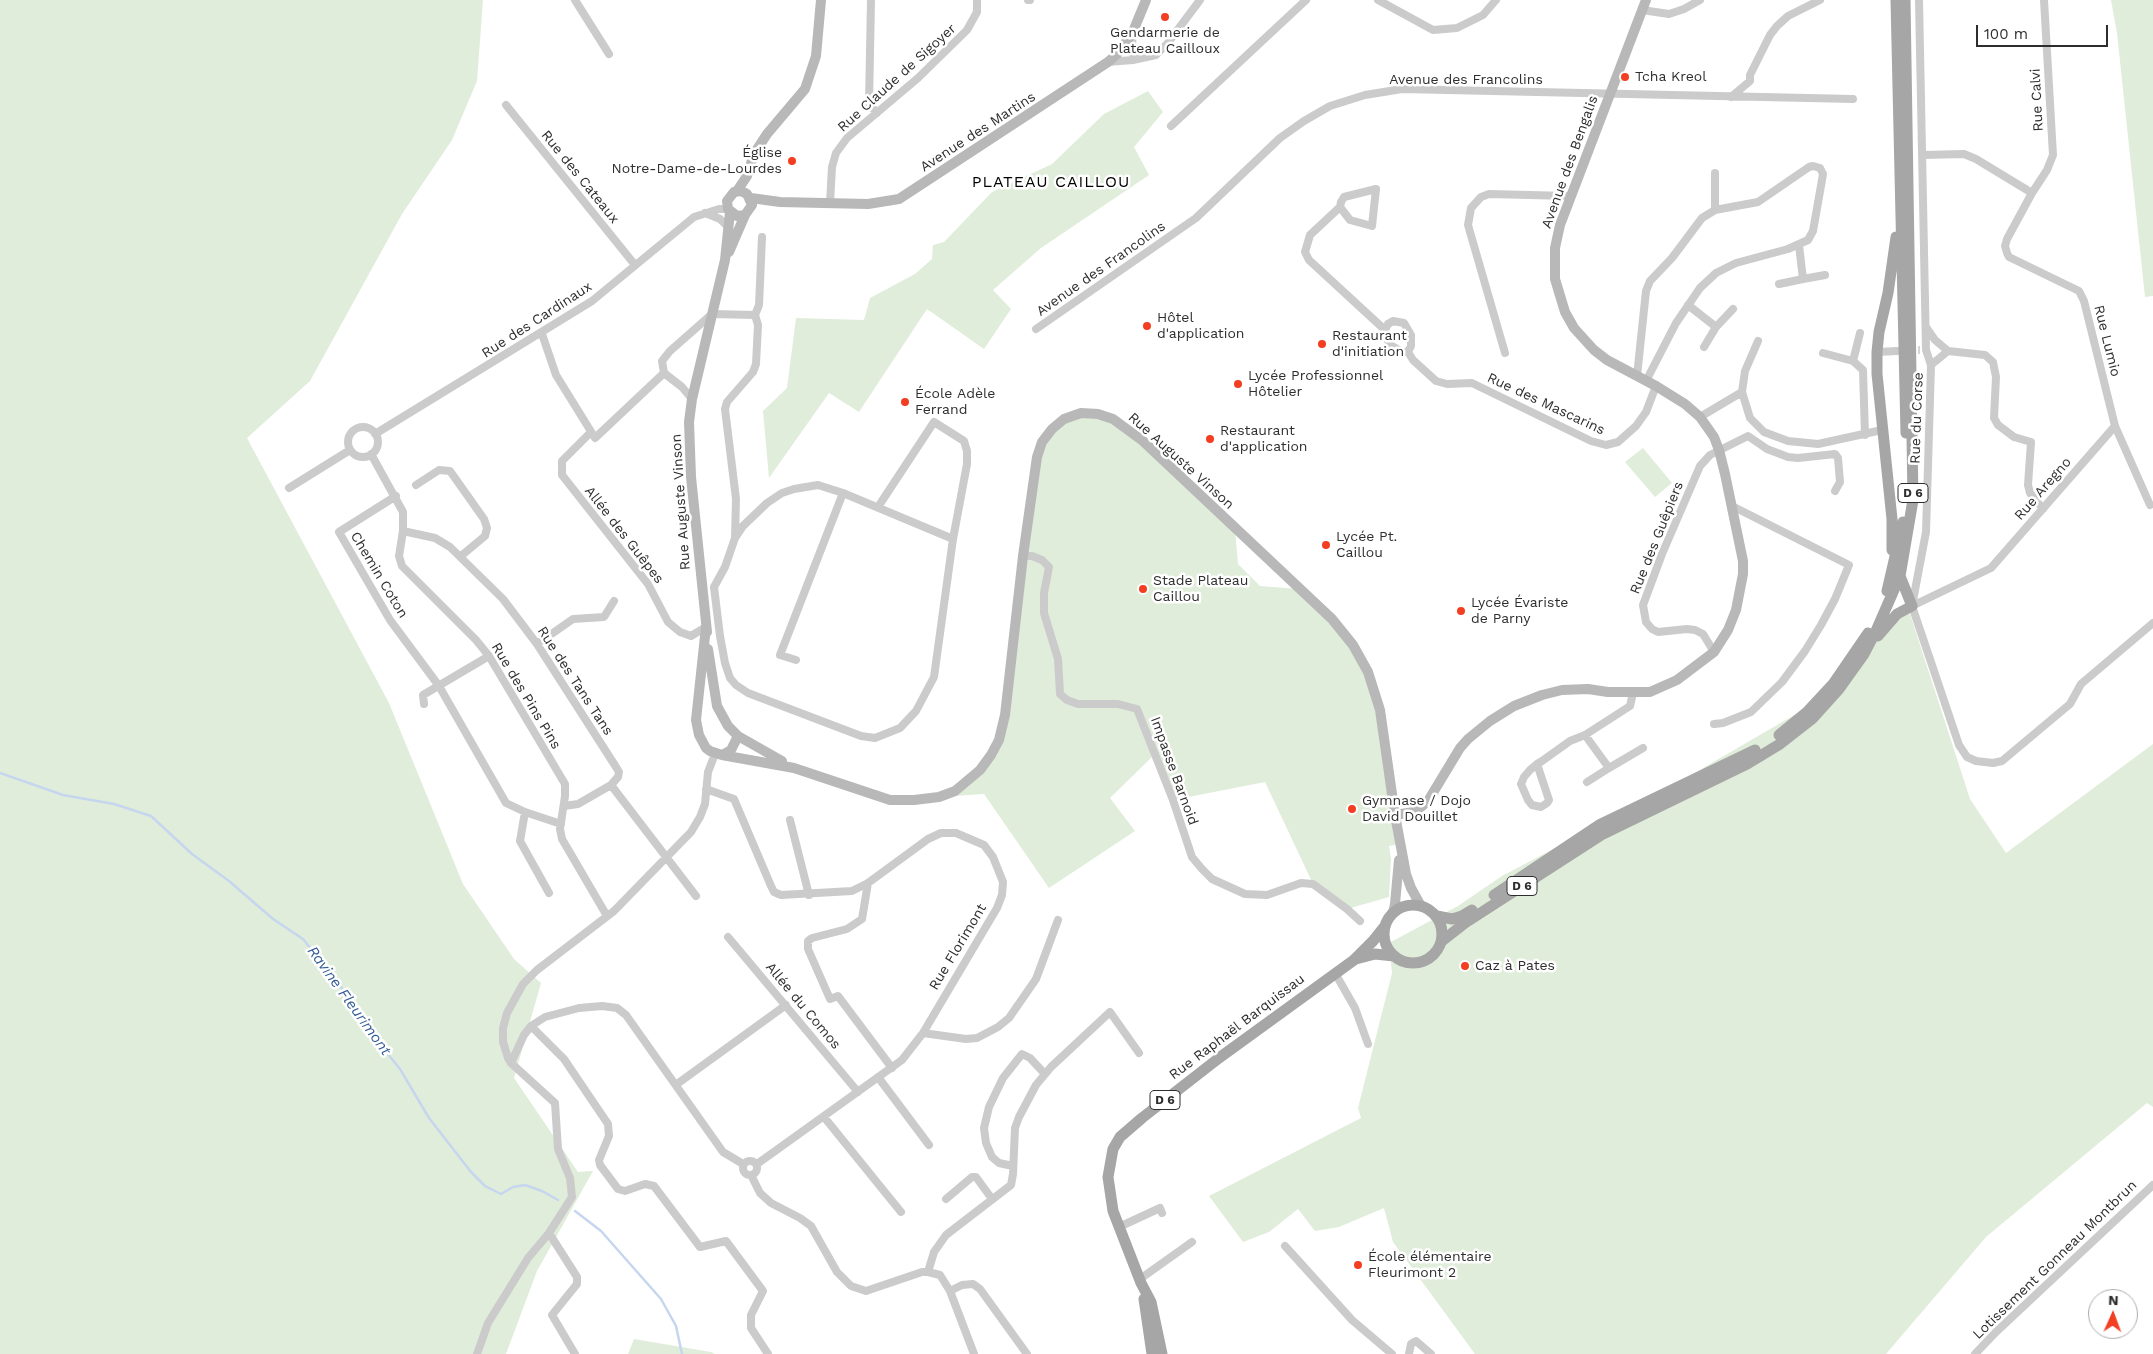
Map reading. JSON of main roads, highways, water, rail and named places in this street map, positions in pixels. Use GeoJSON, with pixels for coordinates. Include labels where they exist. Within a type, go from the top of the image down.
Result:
{"type":"FeatureCollection","features":[{"type":"Feature","properties":{"kind":"main road"},"geometry":{"type":"LineString","coordinates":[[726,260],[743,201],[746,176],[754,154],[767,134],[802,93],[813,70],[821,0]]}},
{"type":"Feature","properties":{"kind":"main road","name":"Avenue des Martins"},"geometry":{"type":"LineString","coordinates":[[743,201],[868,204],[899,199],[1108,62],[1132,34],[1146,0]]}},
{"type":"Feature","properties":{"kind":"main road","name":"D 6"},"geometry":{"type":"LineString","coordinates":[[1437,916],[1452,919],[1462,916],[1599,825],[1743,758],[1776,737],[1807,712],[1833,684],[1869,631],[1896,574],[1906,499],[1896,0]]}},
{"type":"Feature","properties":{"kind":"main road","name":"D 6"},"geometry":{"type":"LineString","coordinates":[[1442,941],[1465,923],[1602,834],[1747,764],[1780,744],[1812,719],[1838,689],[1864,654],[1889,605],[1913,500],[1905,0]]}},
{"type":"Feature","properties":{"kind":"main road","name":"Avenue des Bengalis"},"geometry":{"type":"LineString","coordinates":[[1395,816],[1414,812],[1428,801],[1460,748],[1468,739],[1490,721],[1514,706],[1542,695],[1562,690],[1588,688],[1634,693],[1650,692],[1677,680],[1714,652],[1732,620],[1739,599],[1743,574],[1742,561],[1732,506],[1719,450],[1714,437],[1700,416],[1685,404],[1607,360],[1594,350],[1574,328],[1559,297],[1554,278],[1555,248],[1560,225],[1644,5]]}},
{"type":"Feature","properties":{"kind":"main road"},"geometry":{"type":"LineString","coordinates":[[729,211],[737,216],[743,201]]}},
{"type":"Feature","properties":{"kind":"main road"},"geometry":{"type":"LineString","coordinates":[[729,211],[743,201]]}},
{"type":"Feature","properties":{"kind":"main road"},"geometry":{"type":"LineString","coordinates":[[726,260],[729,211]]}},
{"type":"Feature","properties":{"kind":"main road"},"geometry":{"type":"LineString","coordinates":[[1864,654],[1898,614],[1912,606],[1896,574],[1882,430],[1877,352],[1878,332],[1888,293],[1894,245],[1900,220]]}},
{"type":"Feature","properties":{"kind":"main road","name":"Rue Auguste Vinson"},"geometry":{"type":"LineString","coordinates":[[726,260],[692,399],[689,451],[713,686],[720,714],[728,726],[738,736],[794,768]]}},
{"type":"Feature","properties":{"kind":"main road","name":"Rue Auguste Vinson"},"geometry":{"type":"LineString","coordinates":[[706,622],[696,720],[699,735],[706,748],[718,755],[794,768],[890,800],[939,797],[955,791],[967,782],[991,755],[999,740],[1005,715],[1023,556],[1037,457],[1042,442],[1052,429],[1064,419],[1081,414],[1098,414],[1113,418],[1143,441],[1332,619],[1354,645],[1368,672],[1380,710],[1395,816],[1406,874],[1421,906]]}},
{"type":"Feature","properties":{"kind":"main road"},"geometry":{"type":"LineString","coordinates":[[697,702],[711,704],[720,714]]}},
{"type":"Feature","properties":{"kind":"main road"},"geometry":{"type":"LineString","coordinates":[[718,755],[731,750],[738,736]]}},
{"type":"Feature","properties":{"kind":"main road","name":"Rue Auguste Vinson"},"geometry":{"type":"LineString","coordinates":[[1393,913],[1397,893],[1400,844]]}},
{"type":"Feature","properties":{"kind":"main road"},"geometry":{"type":"LineString","coordinates":[[1411,905],[1430,909],[1437,916],[1441,923],[1442,941],[1434,956],[1426,961],[1410,964],[1394,956],[1385,942],[1385,926],[1393,913],[1401,907],[1411,905]]}},
{"type":"Feature","properties":{"kind":"main road","name":"Rue Raphaël Barquissau"},"geometry":{"type":"LineString","coordinates":[[1162,1354],[1154,1310],[1140,1281],[1113,1211],[1108,1178],[1113,1149],[1120,1137],[1219,1058],[1354,960],[1385,926]]}},
{"type":"Feature","properties":{"kind":"main road","name":"Rue Raphaël Barquissau"},"geometry":{"type":"LineString","coordinates":[[1354,960],[1375,954],[1394,956]]}},
{"type":"Feature","properties":{"kind":"main road"},"geometry":{"type":"LineString","coordinates":[[1140,1281],[1149,1307],[1157,1354]]}},
{"type":"Feature","properties":{"kind":"main road","name":"Rue Raphaël Barquissau"},"geometry":{"type":"LineString","coordinates":[[1140,1281],[1152,1354]]}},
{"type":"Feature","properties":{"kind":"waterway","name":"Ravine Fleurimont"},"geometry":{"type":"LineString","coordinates":[[0,773],[63,795],[114,804],[151,816],[192,854],[229,881],[273,919],[303,939],[338,982],[361,1021],[400,1069],[429,1118],[471,1172],[485,1186],[501,1194],[513,1187],[525,1185],[542,1191],[558,1200]]}},
{"type":"Feature","properties":{"kind":"waterway","name":"Ravine Fleurimont"},"geometry":{"type":"LineString","coordinates":[[575,1211],[601,1231],[661,1299],[676,1326],[682,1354]]}},
{"type":"Feature","properties":{"kind":"tunnel"},"geometry":{"type":"LineString","coordinates":[[1906,350],[1920,350]]}},
{"type":"Feature","properties":{"kind":"place","name":"Gendarmerie de Plateau Cailloux"},"geometry":{"type":"Point","coordinates":[1165,17]}},
{"type":"Feature","properties":{"kind":"place","name":"Tcha Kreol"},"geometry":{"type":"Point","coordinates":[1625,77]}},
{"type":"Feature","properties":{"kind":"place","name":"Église Notre-Dame-de-Lourdes"},"geometry":{"type":"Point","coordinates":[792,161]}},
{"type":"Feature","properties":{"kind":"place","name":"Hôtel d'application"},"geometry":{"type":"Point","coordinates":[1147,326]}},
{"type":"Feature","properties":{"kind":"place","name":"Restaurant d'initiation"},"geometry":{"type":"Point","coordinates":[1322,344]}},
{"type":"Feature","properties":{"kind":"place","name":"Lycée Professionnel Hôtelier"},"geometry":{"type":"Point","coordinates":[1238,384]}},
{"type":"Feature","properties":{"kind":"place","name":"École Adèle Ferrand"},"geometry":{"type":"Point","coordinates":[905,402]}},
{"type":"Feature","properties":{"kind":"place","name":"Restaurant d'application"},"geometry":{"type":"Point","coordinates":[1210,439]}},
{"type":"Feature","properties":{"kind":"place","name":"Lycée Pt. Caillou"},"geometry":{"type":"Point","coordinates":[1326,545]}},
{"type":"Feature","properties":{"kind":"place","name":"Stade Plateau Caillou"},"geometry":{"type":"Point","coordinates":[1143,589]}},
{"type":"Feature","properties":{"kind":"place","name":"Lycée Évariste de Parny"},"geometry":{"type":"Point","coordinates":[1461,611]}},
{"type":"Feature","properties":{"kind":"place","name":"Gymnase / Dojo David Douillet"},"geometry":{"type":"Point","coordinates":[1352,809]}},
{"type":"Feature","properties":{"kind":"place","name":"Caz à Pates"},"geometry":{"type":"Point","coordinates":[1465,966]}},
{"type":"Feature","properties":{"kind":"place","name":"École élémentaire Fleurimont 2"},"geometry":{"type":"Point","coordinates":[1358,1265]}},
{"type":"Feature","properties":{"kind":"district","name":"PLATEAU CAILLOU"},"geometry":{"type":"Point","coordinates":[1051,182]}}]}
